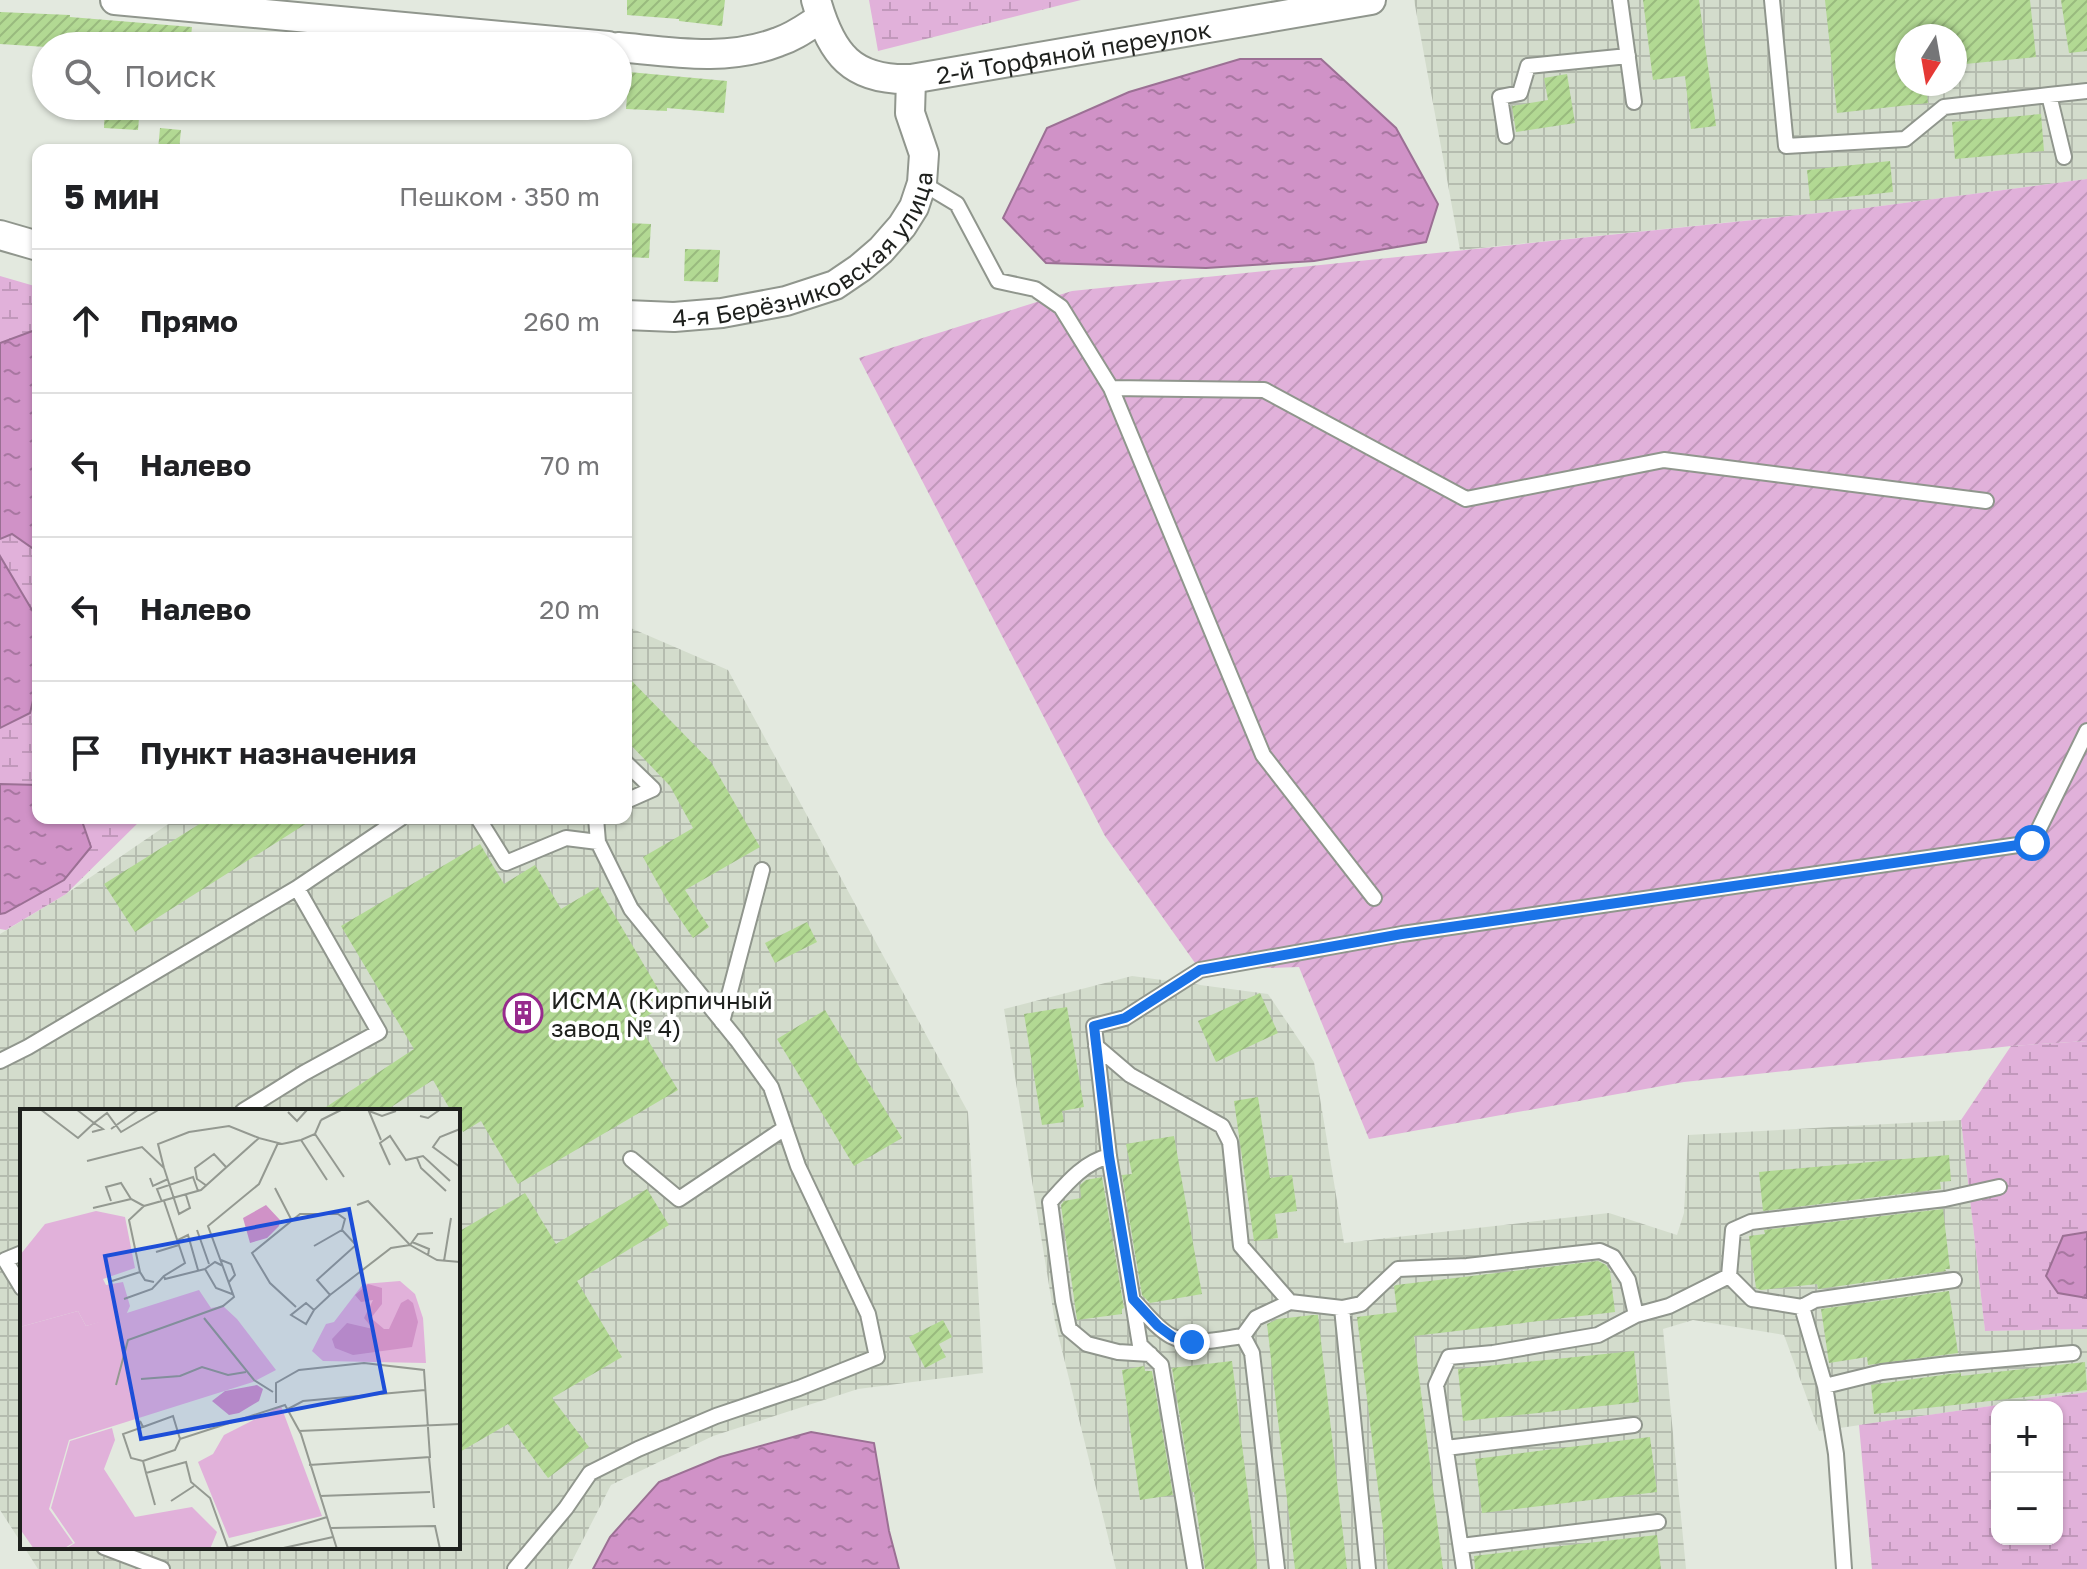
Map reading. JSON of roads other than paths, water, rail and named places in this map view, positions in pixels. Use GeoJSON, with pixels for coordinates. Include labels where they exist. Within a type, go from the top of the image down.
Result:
{"type":"FeatureCollection","features":[{"type":"Feature","properties":{"kind":"street"},"geometry":{"type":"LineString","coordinates":[[115,0],[458,32]]}},
{"type":"Feature","properties":{"kind":"street","name":"2-й Торфяной переулок"},"geometry":{"type":"LineString","coordinates":[[819,9],[832,42],[842,56],[873,76],[891,80],[1371,0]]}},
{"type":"Feature","properties":{"kind":"street"},"geometry":{"type":"LineString","coordinates":[[632,48],[692,54],[738,53],[794,35],[819,9]]}},
{"type":"Feature","properties":{"kind":"street","name":"4-я Берёзниковская улица"},"geometry":{"type":"LineString","coordinates":[[632,315],[674,317],[722,313],[786,301],[835,285],[860,268],[902,226],[914,207],[922,183],[924,154],[910,113],[911,79]]}},
{"type":"Feature","properties":{"kind":"street"},"geometry":{"type":"LineString","coordinates":[[0,235],[32,244]]}},
{"type":"Feature","properties":{"kind":"lane"},"geometry":{"type":"LineString","coordinates":[[1620,0],[1634,102]]}},
{"type":"Feature","properties":{"kind":"lane"},"geometry":{"type":"LineString","coordinates":[[1772,0],[1786,146],[1905,139],[1944,107],[2087,91]]}},
{"type":"Feature","properties":{"kind":"lane"},"geometry":{"type":"LineString","coordinates":[[1506,136],[1500,97],[1520,93],[1528,66],[1628,56]]}},
{"type":"Feature","properties":{"kind":"lane"},"geometry":{"type":"LineString","coordinates":[[2049,95],[2064,157]]}},
{"type":"Feature","properties":{"kind":"lane"},"geometry":{"type":"LineString","coordinates":[[922,183],[957,204],[998,281],[1035,289],[1061,307],[1111,388],[1263,755],[1374,898]]}},
{"type":"Feature","properties":{"kind":"lane"},"geometry":{"type":"LineString","coordinates":[[1111,388],[1264,390],[1466,499],[1664,460],[1986,501]]}},
{"type":"Feature","properties":{"kind":"lane"},"geometry":{"type":"LineString","coordinates":[[1195,1569],[1161,1365],[1140,1345],[1109,1156],[1094,1026],[1125,1018],[1200,970],[1402,934],[2032,843],[2087,731]]}},
{"type":"Feature","properties":{"kind":"lane"},"geometry":{"type":"LineString","coordinates":[[632,769],[653,789],[632,798]]}},
{"type":"Feature","properties":{"kind":"lane"},"geometry":{"type":"LineString","coordinates":[[0,1061],[42,1040],[297,888],[392,824]]}},
{"type":"Feature","properties":{"kind":"lane"},"geometry":{"type":"LineString","coordinates":[[482,824],[506,863],[566,838],[598,842]]}},
{"type":"Feature","properties":{"kind":"lane"},"geometry":{"type":"LineString","coordinates":[[515,1569],[566,1508],[590,1473],[716,1416],[877,1357],[868,1314],[798,1166],[771,1087],[631,909],[598,842],[596,824]]}},
{"type":"Feature","properties":{"kind":"lane"},"geometry":{"type":"LineString","coordinates":[[722,1022],[762,870]]}},
{"type":"Feature","properties":{"kind":"lane"},"geometry":{"type":"LineString","coordinates":[[246,1109],[379,1032],[297,888]]}},
{"type":"Feature","properties":{"kind":"lane"},"geometry":{"type":"LineString","coordinates":[[1096,1046],[1130,1075],[1222,1126],[1230,1142],[1241,1246],[1290,1302]]}},
{"type":"Feature","properties":{"kind":"lane"},"geometry":{"type":"LineString","coordinates":[[631,1159],[679,1199],[785,1128]]}},
{"type":"Feature","properties":{"kind":"lane"},"geometry":{"type":"LineString","coordinates":[[1109,1156],[1096,1160],[1072,1177],[1050,1202],[1063,1301],[1069,1329],[1087,1344],[1118,1352],[1150,1354]]}},
{"type":"Feature","properties":{"kind":"lane"},"geometry":{"type":"LineString","coordinates":[[1954,1280],[1815,1300],[1802,1307],[1752,1299],[1729,1276],[1733,1230],[1751,1222],[1945,1199],[1999,1187]]}},
{"type":"Feature","properties":{"kind":"lane"},"geometry":{"type":"LineString","coordinates":[[1133,1299],[1173,1337],[1192,1342],[1243,1336],[1256,1318],[1290,1302],[1342,1308],[1361,1304],[1398,1269],[1467,1266],[1600,1251],[1613,1257],[1628,1280],[1636,1315]]}},
{"type":"Feature","properties":{"kind":"lane"},"geometry":{"type":"LineString","coordinates":[[3,1255],[20,1285]]}},
{"type":"Feature","properties":{"kind":"lane"},"geometry":{"type":"LineString","coordinates":[[1464,1569],[1436,1385],[1449,1357],[1493,1353],[1598,1335],[1636,1315],[1669,1306],[1729,1276]]}},
{"type":"Feature","properties":{"kind":"lane"},"geometry":{"type":"LineString","coordinates":[[1802,1307],[1825,1386],[1836,1454],[1844,1569]]}},
{"type":"Feature","properties":{"kind":"lane"},"geometry":{"type":"LineString","coordinates":[[1342,1308],[1368,1569]]}},
{"type":"Feature","properties":{"kind":"lane"},"geometry":{"type":"LineString","coordinates":[[1243,1336],[1252,1353],[1277,1569]]}},
{"type":"Feature","properties":{"kind":"lane"},"geometry":{"type":"LineString","coordinates":[[1825,1386],[1882,1372],[2073,1353]]}},
{"type":"Feature","properties":{"kind":"lane"},"geometry":{"type":"LineString","coordinates":[[1446,1448],[1634,1425]]}},
{"type":"Feature","properties":{"kind":"lane"},"geometry":{"type":"LineString","coordinates":[[1461,1546],[1658,1522]]}},
{"type":"Feature","properties":{"kind":"lane"},"geometry":{"type":"LineString","coordinates":[[109,1549],[162,1569]]}},
{"type":"Feature","properties":{"kind":"water"},"geometry":{"type":"Polygon","coordinates":[[[1240,59],[1321,59],[1396,128],[1438,204],[1426,242],[1314,261],[1206,268],[1046,263],[1003,218],[1047,128],[1129,92],[1240,59]]]}},
{"type":"Feature","properties":{"kind":"water"},"geometry":{"type":"Polygon","coordinates":[[[32,331],[32,548],[12,534],[0,539],[0,343],[32,331]]]}},
{"type":"Feature","properties":{"kind":"water"},"geometry":{"type":"Polygon","coordinates":[[[0,556],[32,610],[32,705],[30,713],[0,728],[0,556]]]}},
{"type":"Feature","properties":{"kind":"water"},"geometry":{"type":"Polygon","coordinates":[[[0,784],[32,785],[32,824],[83,824],[91,847],[64,880],[0,914],[0,784]]]}},
{"type":"Feature","properties":{"kind":"water"},"geometry":{"type":"Polygon","coordinates":[[[2087,1232],[2087,1298],[2058,1293],[2046,1276],[2063,1236],[2087,1232]]]}},
{"type":"Feature","properties":{"kind":"water"},"geometry":{"type":"Polygon","coordinates":[[[811,1432],[874,1443],[889,1531],[899,1569],[593,1569],[610,1537],[659,1482],[720,1457],[811,1432]]]}},
{"type":"Feature","properties":{"kind":"place","name":"ИСМА (Кирпичный завод № 4)"},"geometry":{"type":"Point","coordinates":[523,1013]}}]}
